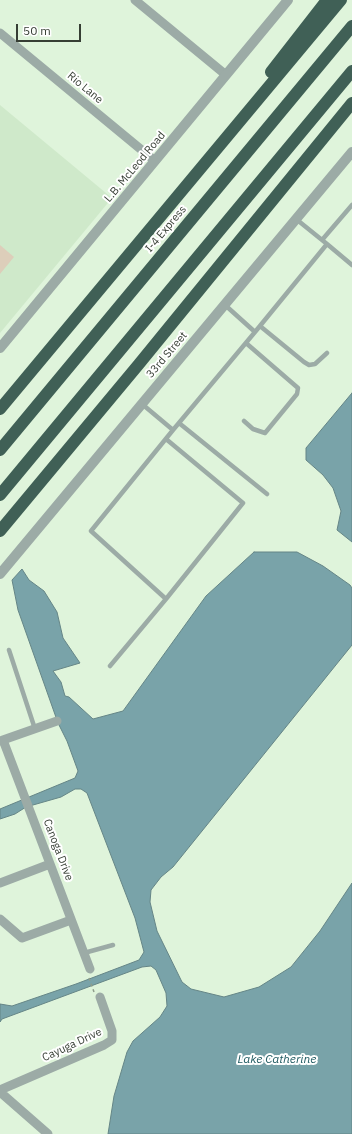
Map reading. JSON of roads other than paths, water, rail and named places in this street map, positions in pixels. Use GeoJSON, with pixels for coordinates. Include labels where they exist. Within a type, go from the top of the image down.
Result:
{"type":"FeatureCollection","features":[{"type":"Feature","properties":{"kind":"highway"},"geometry":{"type":"LineString","coordinates":[[190,180],[303,29],[327,0]]}},
{"type":"Feature","properties":{"kind":"highway"},"geometry":{"type":"LineString","coordinates":[[0,409],[341,0]]}},
{"type":"Feature","properties":{"kind":"highway","name":"I-4 Express"},"geometry":{"type":"LineString","coordinates":[[0,450],[352,26]]}},
{"type":"Feature","properties":{"kind":"highway"},"geometry":{"type":"LineString","coordinates":[[0,495],[352,71]]}},
{"type":"Feature","properties":{"kind":"highway"},"geometry":{"type":"LineString","coordinates":[[0,531],[139,364],[352,103]]}},
{"type":"Feature","properties":{"kind":"street"},"geometry":{"type":"LineString","coordinates":[[135,0],[226,75]]}},
{"type":"Feature","properties":{"kind":"street","name":"L.B. McLeod Road"},"geometry":{"type":"LineString","coordinates":[[0,348],[288,0]]}},
{"type":"Feature","properties":{"kind":"street","name":"Rio Lane"},"geometry":{"type":"LineString","coordinates":[[0,33],[155,162]]}},
{"type":"Feature","properties":{"kind":"street","name":"33rd Street"},"geometry":{"type":"LineString","coordinates":[[0,574],[352,152]]}},
{"type":"Feature","properties":{"kind":"street"},"geometry":{"type":"LineString","coordinates":[[2,740],[57,721]]}},
{"type":"Feature","properties":{"kind":"street","name":"Canoga Drive"},"geometry":{"type":"LineString","coordinates":[[2,740],[72,920],[84,953],[89,973]]}},
{"type":"Feature","properties":{"kind":"street"},"geometry":{"type":"LineString","coordinates":[[0,883],[50,864]]}},
{"type":"Feature","properties":{"kind":"street"},"geometry":{"type":"LineString","coordinates":[[0,919],[22,938],[72,920]]}},
{"type":"Feature","properties":{"kind":"street","name":"Cayuga Drive"},"geometry":{"type":"LineString","coordinates":[[0,1091],[104,1045],[112,1040],[112,1031],[100,997]]}},
{"type":"Feature","properties":{"kind":"street"},"geometry":{"type":"LineString","coordinates":[[0,1091],[48,1134]]}},
{"type":"Feature","properties":{"kind":"lane"},"geometry":{"type":"LineString","coordinates":[[322,240],[352,205]]}},
{"type":"Feature","properties":{"kind":"lane"},"geometry":{"type":"LineString","coordinates":[[296,219],[352,265]]}},
{"type":"Feature","properties":{"kind":"lane"},"geometry":{"type":"LineString","coordinates":[[166,599],[91,531],[327,244]]}},
{"type":"Feature","properties":{"kind":"lane"},"geometry":{"type":"LineString","coordinates":[[225,305],[255,332]]}},
{"type":"Feature","properties":{"kind":"lane"},"geometry":{"type":"LineString","coordinates":[[260,326],[309,365],[322,359],[327,353]]}},
{"type":"Feature","properties":{"kind":"lane"},"geometry":{"type":"LineString","coordinates":[[244,422],[253,429],[265,432],[297,394],[298,388],[246,343]]}},
{"type":"Feature","properties":{"kind":"lane"},"geometry":{"type":"LineString","coordinates":[[142,404],[173,430]]}},
{"type":"Feature","properties":{"kind":"lane"},"geometry":{"type":"LineString","coordinates":[[179,423],[267,494]]}},
{"type":"Feature","properties":{"kind":"lane"},"geometry":{"type":"LineString","coordinates":[[110,666],[243,503],[166,439]]}},
{"type":"Feature","properties":{"kind":"lane"},"geometry":{"type":"LineString","coordinates":[[9,650],[35,729]]}},
{"type":"Feature","properties":{"kind":"lane"},"geometry":{"type":"LineString","coordinates":[[84,953],[113,945]]}},
{"type":"Feature","properties":{"kind":"water"},"geometry":{"type":"Polygon","coordinates":[[[352,393],[352,542],[337,530],[341,511],[333,488],[323,475],[306,460],[306,448],[352,393]]]}},
{"type":"Feature","properties":{"kind":"water","name":"Lake Catherine"},"geometry":{"type":"Polygon","coordinates":[[[254,552],[297,552],[323,566],[350,585],[352,588],[352,645],[173,867],[161,877],[151,890],[150,902],[157,931],[182,982],[191,989],[224,997],[259,987],[291,967],[320,931],[352,883],[352,1134],[108,1134],[114,1096],[127,1052],[133,1041],[160,1017],[167,1006],[166,993],[156,970],[151,966],[142,967],[2,1019],[0,1022],[0,1004],[12,1006],[76,984],[139,960],[144,952],[135,918],[87,793],[81,789],[75,789],[61,797],[26,807],[15,814],[0,819],[0,809],[75,778],[78,771],[67,741],[58,723],[18,610],[12,580],[22,569],[29,580],[44,591],[57,612],[63,638],[80,663],[53,671],[61,682],[65,696],[69,697],[93,719],[123,711],[206,596],[254,552]]]}}]}
